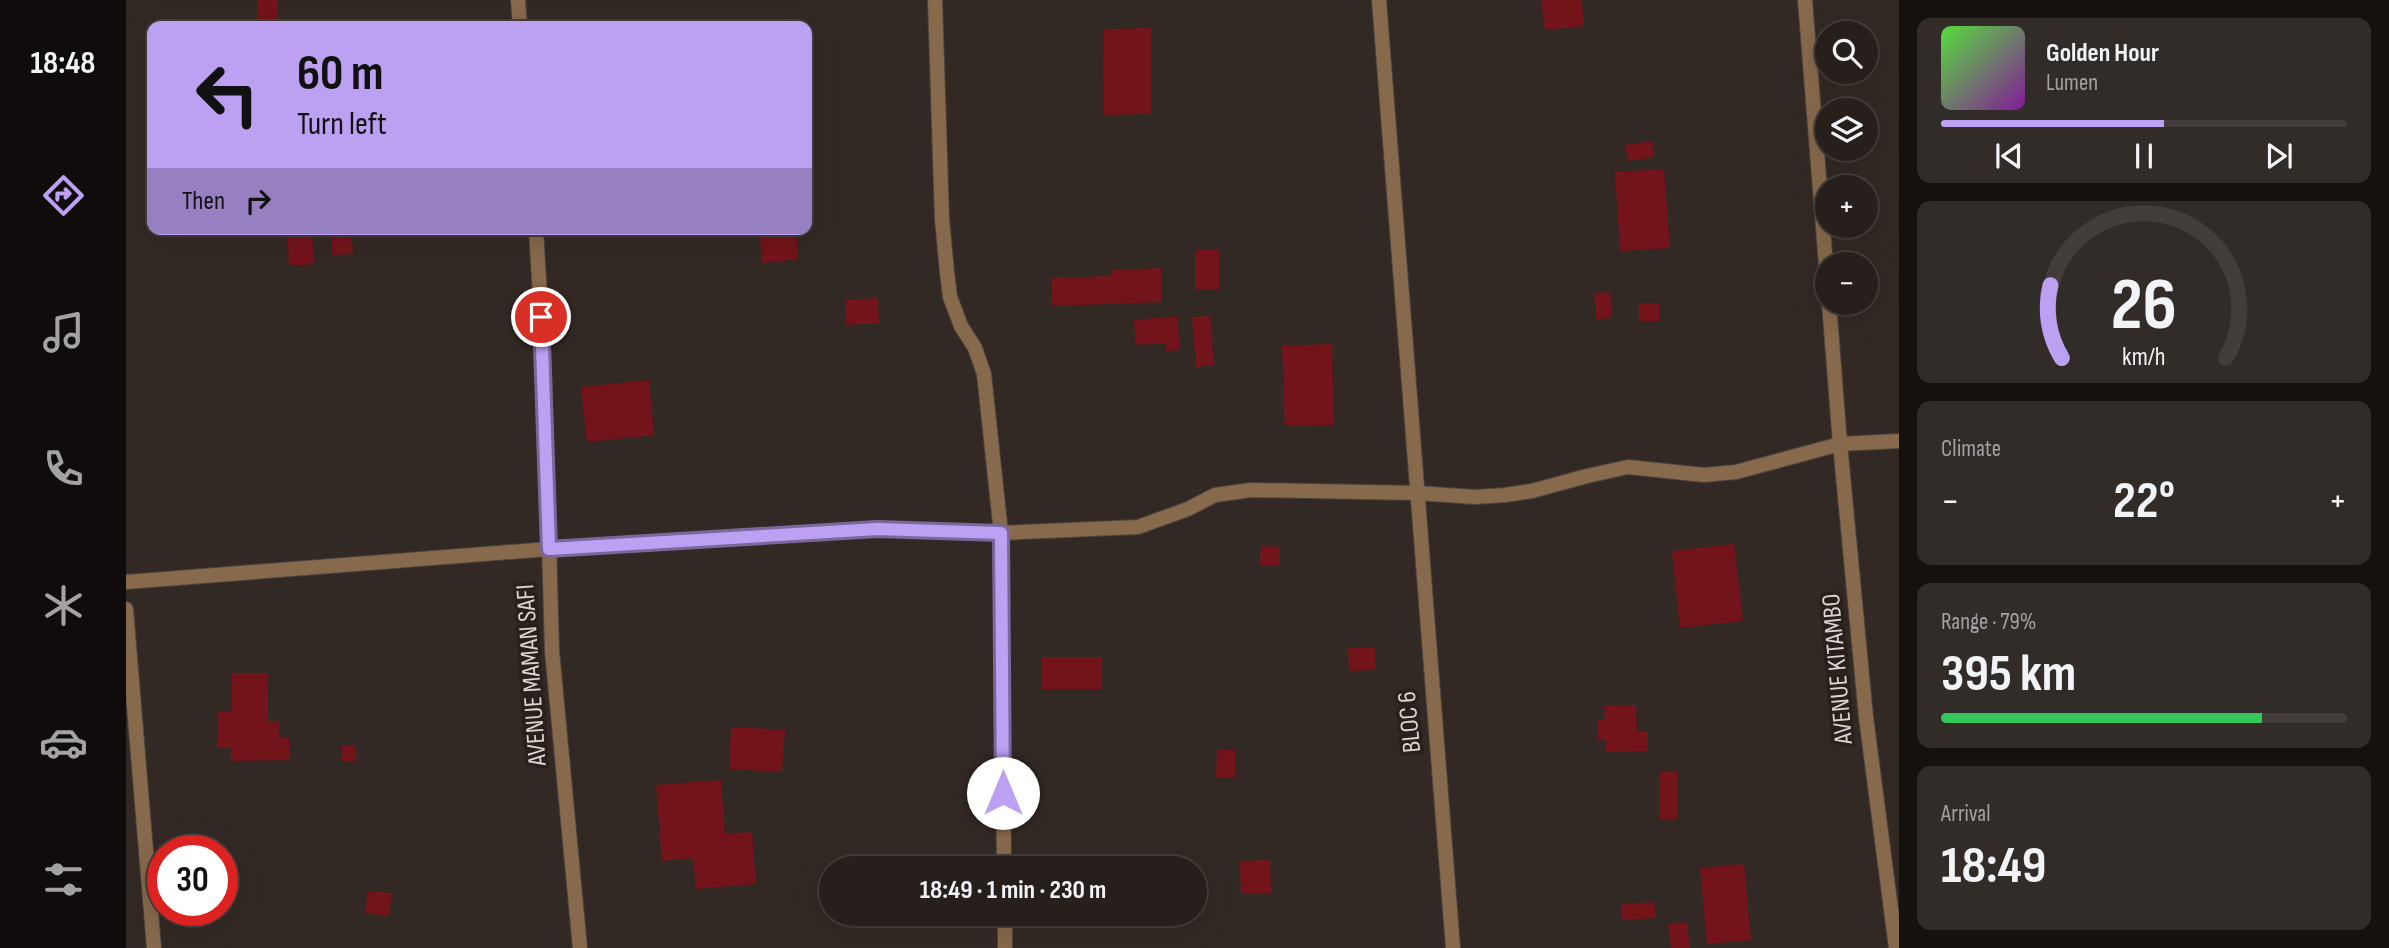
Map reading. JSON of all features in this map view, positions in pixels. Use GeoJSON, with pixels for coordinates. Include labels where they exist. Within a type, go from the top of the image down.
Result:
{"type":"FeatureCollection","features":[{"type":"Feature","properties":{"kind":"street"},"geometry":{"type":"LineString","coordinates":[[518,0],[520,21]]}},
{"type":"Feature","properties":{"kind":"street"},"geometry":{"type":"LineString","coordinates":[[935,0],[942,219],[950,297],[961,326],[975,348],[984,374],[1001,533],[1004,856]]}},
{"type":"Feature","properties":{"kind":"street","name":"BLOC 6"},"geometry":{"type":"LineString","coordinates":[[1380,0],[1453,948]]}},
{"type":"Feature","properties":{"kind":"street"},"geometry":{"type":"LineString","coordinates":[[1805,0],[1825,252]]}},
{"type":"Feature","properties":{"kind":"street","name":"AVENUE MAMAN SAFI"},"geometry":{"type":"LineString","coordinates":[[536,235],[544,365],[552,651],[580,948]]}},
{"type":"Feature","properties":{"kind":"street","name":"AVENUE KITAMBO"},"geometry":{"type":"LineString","coordinates":[[1830,315],[1866,717],[1896,948]]}},
{"type":"Feature","properties":{"kind":"street"},"geometry":{"type":"LineString","coordinates":[[126,582],[549,549],[877,529],[1001,533],[1138,527],[1188,509],[1214,495],[1251,490],[1417,493],[1475,498],[1532,491],[1587,475],[1629,467],[1704,475],[1736,472],[1840,444],[1899,441]]}},
{"type":"Feature","properties":{"kind":"street"},"geometry":{"type":"LineString","coordinates":[[126,609],[154,948]]}},
{"type":"Feature","properties":{"kind":"street"},"geometry":{"type":"LineString","coordinates":[[1005,926],[1005,948]]}},
{"type":"Feature","properties":{"kind":"building"},"geometry":{"type":"Polygon","coordinates":[[[257,0],[277,0],[278,21],[257,21],[257,0]]]}},
{"type":"Feature","properties":{"kind":"building"},"geometry":{"type":"Polygon","coordinates":[[[1541,0],[1582,0],[1584,26],[1545,30],[1541,0]]]}},
{"type":"Feature","properties":{"kind":"building"},"geometry":{"type":"Polygon","coordinates":[[[1151,28],[1151,114],[1104,115],[1103,29],[1151,28]]]}},
{"type":"Feature","properties":{"kind":"building"},"geometry":{"type":"Polygon","coordinates":[[[1652,141],[1654,157],[1628,161],[1625,145],[1652,141]]]}},
{"type":"Feature","properties":{"kind":"building"},"geometry":{"type":"Polygon","coordinates":[[[1664,169],[1670,248],[1620,251],[1615,172],[1664,169]]]}},
{"type":"Feature","properties":{"kind":"building"},"geometry":{"type":"Polygon","coordinates":[[[287,235],[312,235],[314,264],[289,266],[287,235]]]}},
{"type":"Feature","properties":{"kind":"building"},"geometry":{"type":"Polygon","coordinates":[[[330,235],[351,235],[353,254],[332,255],[330,235]]]}},
{"type":"Feature","properties":{"kind":"building"},"geometry":{"type":"Polygon","coordinates":[[[760,235],[796,235],[798,259],[762,263],[760,235]]]}},
{"type":"Feature","properties":{"kind":"building"},"geometry":{"type":"Polygon","coordinates":[[[1195,250],[1219,250],[1219,290],[1195,290],[1195,250]]]}},
{"type":"Feature","properties":{"kind":"building"},"geometry":{"type":"Polygon","coordinates":[[[1161,268],[1162,302],[1052,306],[1051,278],[1111,276],[1111,270],[1161,268]]]}},
{"type":"Feature","properties":{"kind":"building"},"geometry":{"type":"Polygon","coordinates":[[[1610,292],[1612,318],[1596,319],[1594,293],[1610,292]]]}},
{"type":"Feature","properties":{"kind":"building"},"geometry":{"type":"Polygon","coordinates":[[[878,298],[879,323],[846,325],[845,300],[878,298]]]}},
{"type":"Feature","properties":{"kind":"building"},"geometry":{"type":"Polygon","coordinates":[[[1639,303],[1659,303],[1659,321],[1639,321],[1639,303]]]}},
{"type":"Feature","properties":{"kind":"building"},"geometry":{"type":"Polygon","coordinates":[[[1177,316],[1180,350],[1166,351],[1166,343],[1136,345],[1134,320],[1177,316]]]}},
{"type":"Feature","properties":{"kind":"building"},"geometry":{"type":"Polygon","coordinates":[[[1210,316],[1214,365],[1196,367],[1192,317],[1210,316]]]}},
{"type":"Feature","properties":{"kind":"building"},"geometry":{"type":"Polygon","coordinates":[[[1332,344],[1334,425],[1285,426],[1282,346],[1332,344]]]}},
{"type":"Feature","properties":{"kind":"building"},"geometry":{"type":"Polygon","coordinates":[[[649,380],[654,435],[587,442],[581,387],[649,380]]]}},
{"type":"Feature","properties":{"kind":"building"},"geometry":{"type":"Polygon","coordinates":[[[1734,544],[1743,621],[1680,628],[1672,551],[1734,544]]]}},
{"type":"Feature","properties":{"kind":"building"},"geometry":{"type":"Polygon","coordinates":[[[1261,546],[1280,547],[1279,566],[1260,565],[1261,546]]]}},
{"type":"Feature","properties":{"kind":"building"},"geometry":{"type":"Polygon","coordinates":[[[1375,647],[1375,670],[1349,671],[1348,648],[1375,647]]]}},
{"type":"Feature","properties":{"kind":"building"},"geometry":{"type":"Polygon","coordinates":[[[1042,657],[1102,657],[1102,689],[1042,689],[1042,657]]]}},
{"type":"Feature","properties":{"kind":"building"},"geometry":{"type":"Polygon","coordinates":[[[232,673],[267,673],[268,721],[279,721],[279,738],[289,738],[290,760],[231,761],[231,747],[218,747],[218,712],[232,712],[232,673]]]}},
{"type":"Feature","properties":{"kind":"building"},"geometry":{"type":"Polygon","coordinates":[[[1636,705],[1637,732],[1648,732],[1648,751],[1606,752],[1606,740],[1598,740],[1598,719],[1605,719],[1604,706],[1636,705]]]}},
{"type":"Feature","properties":{"kind":"building"},"geometry":{"type":"Polygon","coordinates":[[[731,727],[785,730],[782,772],[729,769],[731,727]]]}},
{"type":"Feature","properties":{"kind":"building"},"geometry":{"type":"Polygon","coordinates":[[[342,746],[356,746],[356,762],[342,762],[342,746]]]}},
{"type":"Feature","properties":{"kind":"building"},"geometry":{"type":"Polygon","coordinates":[[[1217,750],[1235,750],[1235,778],[1216,778],[1217,750]]]}},
{"type":"Feature","properties":{"kind":"building"},"geometry":{"type":"Polygon","coordinates":[[[1660,772],[1677,772],[1677,819],[1660,819],[1660,772]]]}},
{"type":"Feature","properties":{"kind":"building"},"geometry":{"type":"Polygon","coordinates":[[[721,780],[725,834],[752,832],[756,884],[696,889],[693,858],[662,861],[656,785],[721,780]]]}},
{"type":"Feature","properties":{"kind":"building"},"geometry":{"type":"Polygon","coordinates":[[[1270,860],[1271,893],[1241,894],[1240,861],[1270,860]]]}},
{"type":"Feature","properties":{"kind":"building"},"geometry":{"type":"Polygon","coordinates":[[[1744,864],[1751,940],[1707,944],[1700,868],[1744,864]]]}},
{"type":"Feature","properties":{"kind":"building"},"geometry":{"type":"Polygon","coordinates":[[[368,891],[392,893],[389,916],[365,913],[368,891]]]}},
{"type":"Feature","properties":{"kind":"building"},"geometry":{"type":"Polygon","coordinates":[[[1654,902],[1656,918],[1622,920],[1621,904],[1654,902]]]}},
{"type":"Feature","properties":{"kind":"building"},"geometry":{"type":"Polygon","coordinates":[[[1687,922],[1690,948],[1671,948],[1668,924],[1687,922]]]}},
{"type":"Feature","properties":{"kind":"route"},"geometry":{"type":"LineString","coordinates":[[541,317],[549,549],[877,529],[1001,533],[1003,793]]}}]}
